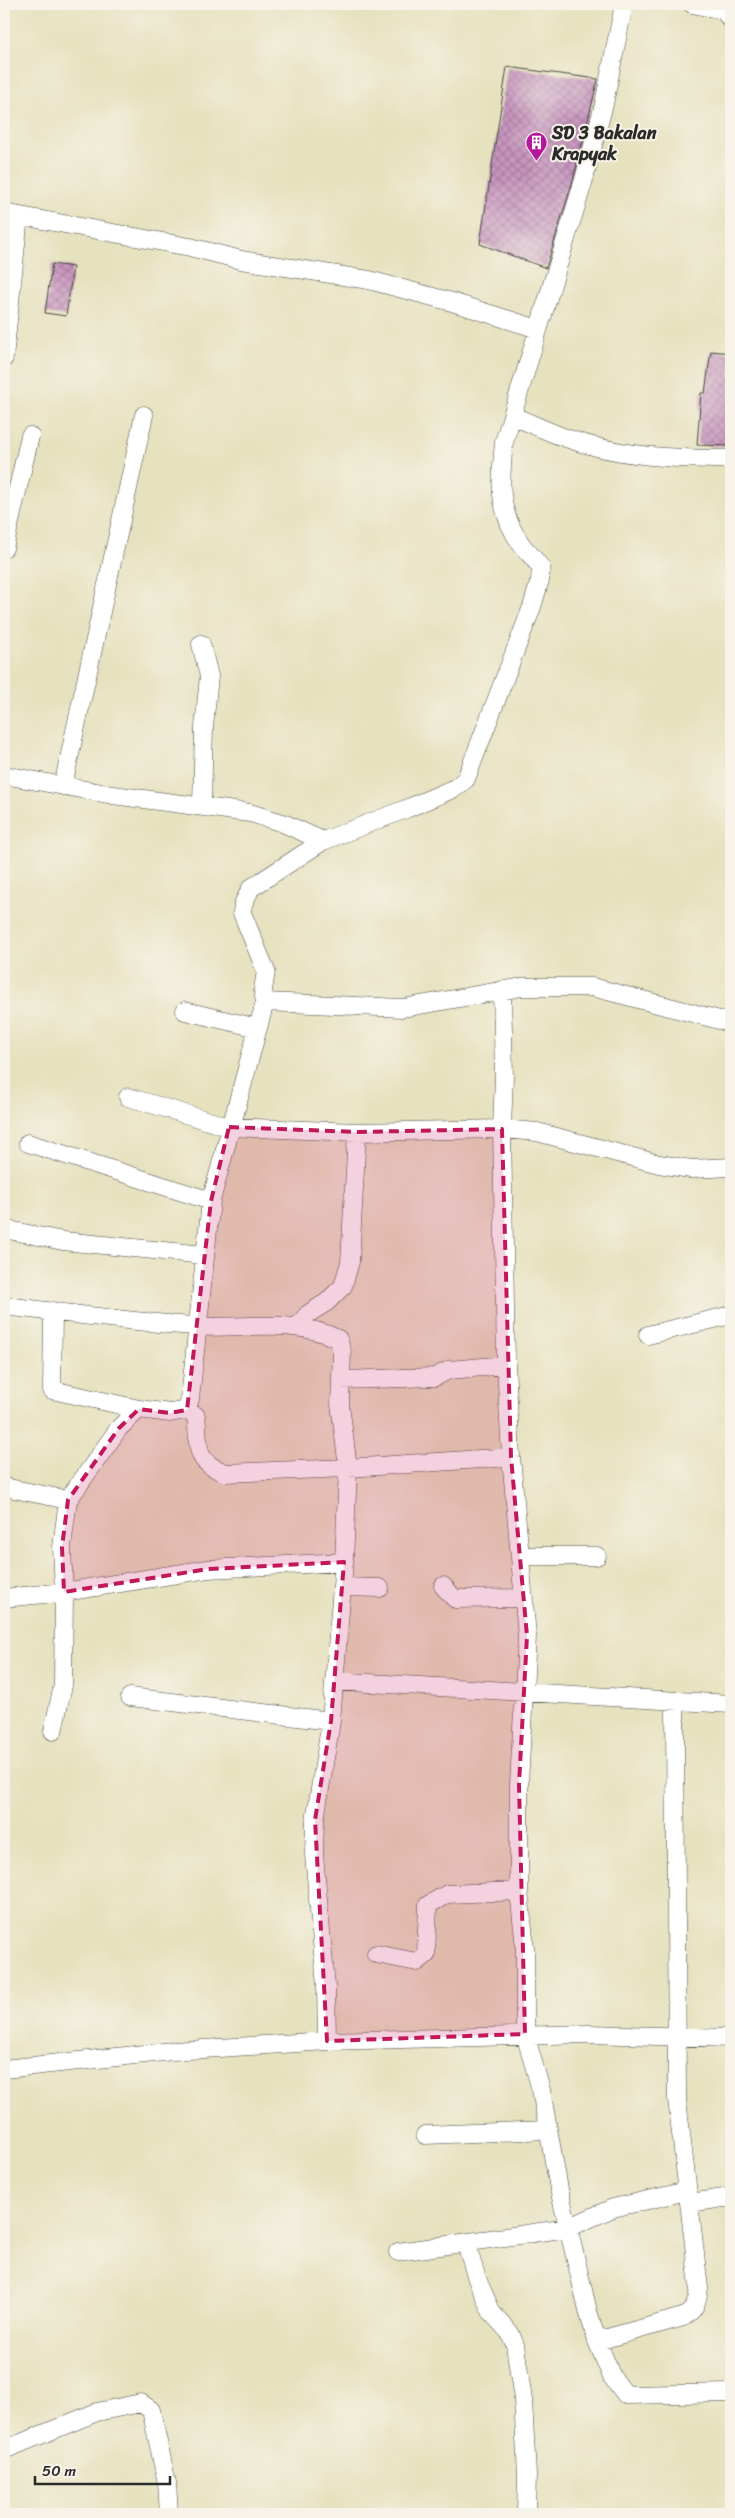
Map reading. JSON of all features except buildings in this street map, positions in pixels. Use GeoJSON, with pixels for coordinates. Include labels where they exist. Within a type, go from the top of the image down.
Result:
{"type":"FeatureCollection","features":[{"type":"Feature","properties":{"kind":"street"},"geometry":{"type":"LineString","coordinates":[[187,1410],[210,1201],[229,1126],[265,1002],[263,990],[266,971],[244,922],[243,904],[251,888],[323,841],[455,788],[466,779],[540,580],[542,568],[518,539],[502,502],[499,485],[504,442],[583,182],[604,104],[624,4]]}},
{"type":"Feature","properties":{"kind":"street"},"geometry":{"type":"LineString","coordinates":[[692,4],[723,10],[731,20]]}},
{"type":"Feature","properties":{"kind":"street"},"geometry":{"type":"LineString","coordinates":[[4,358],[11,214],[190,247],[241,260],[369,280],[452,302],[538,329]]}},
{"type":"Feature","properties":{"kind":"street"},"geometry":{"type":"LineString","coordinates":[[63,786],[144,415]]}},
{"type":"Feature","properties":{"kind":"street"},"geometry":{"type":"LineString","coordinates":[[513,416],[563,437],[626,453],[661,458],[731,459]]}},
{"type":"Feature","properties":{"kind":"street"},"geometry":{"type":"LineString","coordinates":[[4,548],[30,436]]}},
{"type":"Feature","properties":{"kind":"street"},"geometry":{"type":"LineString","coordinates":[[201,644],[209,676],[204,727],[202,806]]}},
{"type":"Feature","properties":{"kind":"street"},"geometry":{"type":"LineString","coordinates":[[4,775],[63,786],[266,817],[323,841]]}},
{"type":"Feature","properties":{"kind":"street"},"geometry":{"type":"LineString","coordinates":[[265,1002],[403,1008],[522,987],[592,987],[731,1023]]}},
{"type":"Feature","properties":{"kind":"street"},"geometry":{"type":"LineString","coordinates":[[502,990],[506,1366],[528,1636],[519,1784],[519,1891],[525,1948],[525,2034],[541,2090],[568,2228],[597,2341],[612,2377],[626,2395],[731,2392]]}},
{"type":"Feature","properties":{"kind":"street"},"geometry":{"type":"LineString","coordinates":[[185,1011],[258,1028]]}},
{"type":"Feature","properties":{"kind":"street"},"geometry":{"type":"LineString","coordinates":[[128,1097],[229,1126],[357,1132],[502,1130],[537,1132],[659,1164],[691,1169],[731,1167]]}},
{"type":"Feature","properties":{"kind":"street"},"geometry":{"type":"LineString","coordinates":[[298,1326],[308,1314],[335,1295],[343,1286],[347,1276],[350,1262],[357,1132]]}},
{"type":"Feature","properties":{"kind":"street"},"geometry":{"type":"LineString","coordinates":[[28,1143],[210,1201]]}},
{"type":"Feature","properties":{"kind":"street"},"geometry":{"type":"LineString","coordinates":[[4,1229],[63,1241],[204,1254]]}},
{"type":"Feature","properties":{"kind":"street"},"geometry":{"type":"LineString","coordinates":[[4,1306],[196,1326],[298,1326],[324,1332],[338,1338],[342,1352],[340,1404],[348,1468],[344,1562],[331,1721],[315,1820],[314,1855],[325,1977],[327,2041]]}},
{"type":"Feature","properties":{"kind":"street"},"geometry":{"type":"LineString","coordinates":[[54,1311],[52,1390],[139,1410],[170,1413],[187,1410],[196,1416],[200,1456],[210,1468],[226,1473],[348,1468],[512,1457]]}},
{"type":"Feature","properties":{"kind":"street"},"geometry":{"type":"LineString","coordinates":[[648,1335],[731,1315]]}},
{"type":"Feature","properties":{"kind":"street"},"geometry":{"type":"LineString","coordinates":[[341,1380],[436,1377],[450,1370],[506,1366]]}},
{"type":"Feature","properties":{"kind":"street"},"geometry":{"type":"LineString","coordinates":[[53,1731],[70,1686],[62,1547],[68,1500],[119,1428],[139,1410]]}},
{"type":"Feature","properties":{"kind":"street"},"geometry":{"type":"LineString","coordinates":[[4,1487],[68,1500]]}},
{"type":"Feature","properties":{"kind":"street"},"geometry":{"type":"LineString","coordinates":[[520,1556],[597,1556]]}},
{"type":"Feature","properties":{"kind":"street"},"geometry":{"type":"LineString","coordinates":[[4,1598],[64,1592],[208,1568],[344,1562]]}},
{"type":"Feature","properties":{"kind":"street"},"geometry":{"type":"LineString","coordinates":[[443,1586],[455,1599],[524,1598]]}},
{"type":"Feature","properties":{"kind":"street"},"geometry":{"type":"LineString","coordinates":[[342,1587],[380,1588]]}},
{"type":"Feature","properties":{"kind":"street"},"geometry":{"type":"LineString","coordinates":[[334,1682],[731,1704]]}},
{"type":"Feature","properties":{"kind":"street"},"geometry":{"type":"LineString","coordinates":[[130,1697],[331,1721]]}},
{"type":"Feature","properties":{"kind":"street"},"geometry":{"type":"LineString","coordinates":[[597,2341],[683,2317],[695,2308],[699,2288],[677,2099],[675,1702]]}},
{"type":"Feature","properties":{"kind":"street"},"geometry":{"type":"LineString","coordinates":[[376,1954],[417,1962],[422,1960],[426,1955],[428,1904],[447,1894],[519,1891]]}},
{"type":"Feature","properties":{"kind":"street"},"geometry":{"type":"LineString","coordinates":[[4,2069],[173,2051],[327,2041],[525,2034],[731,2038]]}},
{"type":"Feature","properties":{"kind":"street"},"geometry":{"type":"LineString","coordinates":[[425,2135],[548,2130]]}},
{"type":"Feature","properties":{"kind":"street"},"geometry":{"type":"LineString","coordinates":[[398,2252],[568,2228],[613,2208],[688,2197],[731,2197]]}},
{"type":"Feature","properties":{"kind":"street"},"geometry":{"type":"LineString","coordinates":[[466,2243],[477,2279],[492,2313],[510,2333],[515,2345],[523,2400],[527,2475],[526,2514]]}},
{"type":"Feature","properties":{"kind":"street"},"geometry":{"type":"LineString","coordinates":[[4,2450],[97,2412],[141,2403],[151,2410],[167,2483],[168,2514]]}},
{"type":"Feature","properties":{"kind":"highlighted area"},"geometry":{"type":"Polygon","coordinates":[[[229,1127],[357,1132],[502,1129],[511,1457],[527,1636],[519,1784],[525,2034],[327,2041],[315,1820],[331,1721],[344,1562],[208,1569],[64,1592],[62,1547],[68,1500],[119,1428],[139,1409],[170,1413],[187,1410],[211,1201],[229,1127]]]}},
{"type":"Feature","properties":{"kind":"place","name":"SD 3 Bakalan Krapyak"},"geometry":{"type":"Point","coordinates":[536,162]}}]}
